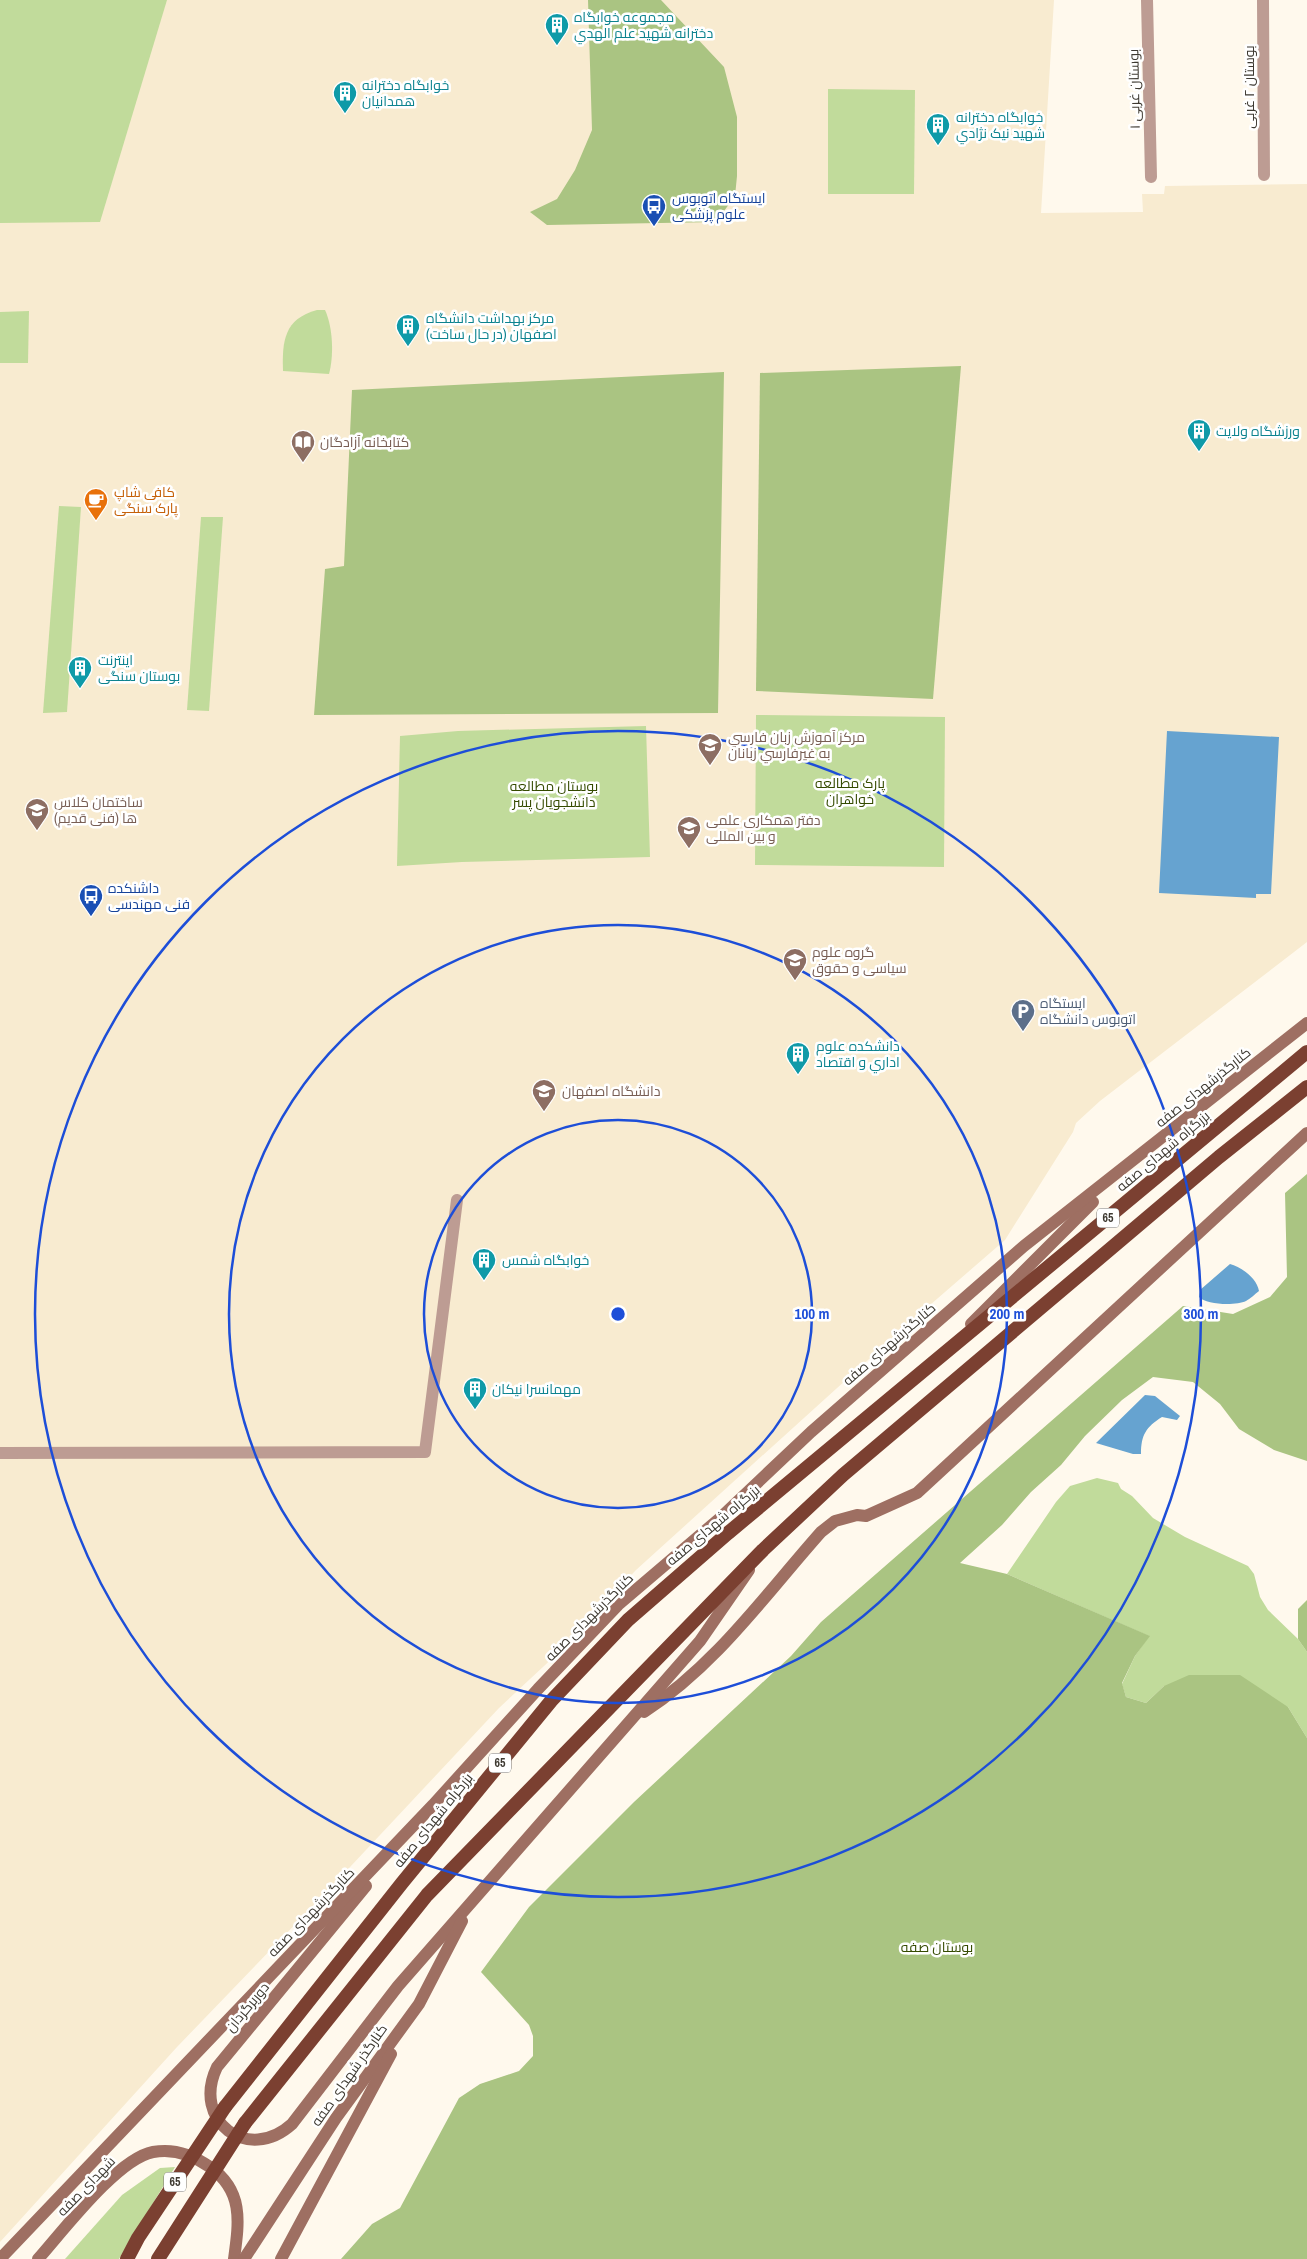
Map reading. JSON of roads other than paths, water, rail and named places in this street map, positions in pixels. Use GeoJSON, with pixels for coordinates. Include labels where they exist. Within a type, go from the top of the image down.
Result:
{"type":"FeatureCollection","features":[{"type":"Feature","properties":{"kind":"highway","name":"بزرگراه شهدای صفه"},"geometry":{"type":"LineString","coordinates":[[127,2259],[138,2238],[225,2107],[402,1883],[533,1724],[615,1634],[728,1533],[1307,1052]]}},
{"type":"Feature","properties":{"kind":"highway","name":"65"},"geometry":{"type":"LineString","coordinates":[[158,2259],[245,2123],[427,1895],[763,1550],[843,1475],[1197,1176],[1307,1087]]}},
{"type":"Feature","properties":{"kind":"main road","name":"کنارگذرشهدای صفه"},"geometry":{"type":"LineString","coordinates":[[0,2259],[433,1805],[538,1689],[618,1605],[719,1518],[811,1432],[1017,1252],[1307,1023]]}},
{"type":"Feature","properties":{"kind":"main road"},"geometry":{"type":"LineString","coordinates":[[1147,1151],[1254,1074],[1307,1032]]}},
{"type":"Feature","properties":{"kind":"main road"},"geometry":{"type":"LineString","coordinates":[[632,1720],[667,1696],[716,1653],[753,1613],[821,1532],[840,1519],[857,1515],[866,1516],[917,1492],[1307,1133]]}},
{"type":"Feature","properties":{"kind":"main road"},"geometry":{"type":"LineString","coordinates":[[908,1384],[997,1298],[1130,1164]]}},
{"type":"Feature","properties":{"kind":"main road"},"geometry":{"type":"LineString","coordinates":[[471,1903],[700,1641],[763,1550]]}},
{"type":"Feature","properties":{"kind":"main road","name":"دوربرگردان"},"geometry":{"type":"LineString","coordinates":[[433,1805],[217,2067],[209,2090],[213,2113],[228,2131],[238,2137],[261,2140],[273,2138],[292,2124],[398,1986],[471,1903]]}},
{"type":"Feature","properties":{"kind":"main road","name":"کنارگذر شهدای صفه"},"geometry":{"type":"LineString","coordinates":[[244,2259],[336,2118],[419,2004],[471,1903]]}},
{"type":"Feature","properties":{"kind":"main road"},"geometry":{"type":"LineString","coordinates":[[281,2259],[419,2004]]}},
{"type":"Feature","properties":{"kind":"main road","name":"شهدای صفه"},"geometry":{"type":"LineString","coordinates":[[38,2259],[104,2185],[126,2165],[152,2152],[179,2151],[200,2160],[222,2175],[232,2189],[237,2208],[238,2231],[234,2259]]}},
{"type":"Feature","properties":{"kind":"street","name":"بوستان غربی ۱"},"geometry":{"type":"LineString","coordinates":[[1147,0],[1150,176]]}},
{"type":"Feature","properties":{"kind":"street","name":"بوستان ۲ غربی"},"geometry":{"type":"LineString","coordinates":[[1263,0],[1264,174]]}},
{"type":"Feature","properties":{"kind":"street"},"geometry":{"type":"LineString","coordinates":[[0,1454],[425,1452],[457,1200]]}},
{"type":"Feature","properties":{"kind":"water"},"geometry":{"type":"Polygon","coordinates":[[[1167,731],[1279,737],[1271,894],[1256,894],[1256,898],[1159,893],[1167,731]]]}},
{"type":"Feature","properties":{"kind":"water"},"geometry":{"type":"Polygon","coordinates":[[[1230,1264],[1248,1274],[1258,1286],[1259,1291],[1246,1301],[1235,1304],[1208,1302],[1199,1297],[1200,1290],[1230,1264]]]}},
{"type":"Feature","properties":{"kind":"water"},"geometry":{"type":"Polygon","coordinates":[[[1145,1395],[1155,1396],[1180,1416],[1177,1420],[1162,1417],[1152,1424],[1143,1437],[1141,1454],[1133,1454],[1096,1443],[1145,1395]]]}},
{"type":"Feature","properties":{"kind":"place","name":"مجموعه خوابگاه دخترانه شهيد علم الهدي"},"geometry":{"type":"Point","coordinates":[557,46]}},
{"type":"Feature","properties":{"kind":"place","name":"خوابگاه دخترانه همدانیان"},"geometry":{"type":"Point","coordinates":[345,114]}},
{"type":"Feature","properties":{"kind":"place","name":"خوابگاه دخترانه شهيد نيک نژادي"},"geometry":{"type":"Point","coordinates":[938,146]}},
{"type":"Feature","properties":{"kind":"place","name":"ایستگاه اتوبوس علوم پزشکی"},"geometry":{"type":"Point","coordinates":[654,227]}},
{"type":"Feature","properties":{"kind":"place","name":"مرکز بهداشت دانشگاه اصفهان (در حال ساخت)"},"geometry":{"type":"Point","coordinates":[408,347]}},
{"type":"Feature","properties":{"kind":"place","name":"ورزشگاه ولایت"},"geometry":{"type":"Point","coordinates":[1199,452]}},
{"type":"Feature","properties":{"kind":"place","name":"کتابخانه آزادگان"},"geometry":{"type":"Point","coordinates":[303,463]}},
{"type":"Feature","properties":{"kind":"place","name":"کافی شاپ پارک سنگی"},"geometry":{"type":"Point","coordinates":[96,521]}},
{"type":"Feature","properties":{"kind":"place","name":"اینترنت بوستان سنگی"},"geometry":{"type":"Point","coordinates":[80,689]}},
{"type":"Feature","properties":{"kind":"place","name":"مرکز آموزش زبان فارسي به غيرفارسي زبانان"},"geometry":{"type":"Point","coordinates":[710,766]}},
{"type":"Feature","properties":{"kind":"place","name":"ساختمان کلاس ها (فنی قدیم)"},"geometry":{"type":"Point","coordinates":[37,831]}},
{"type":"Feature","properties":{"kind":"place","name":"دفتر همکاری علمی و بین المللی"},"geometry":{"type":"Point","coordinates":[689,849]}},
{"type":"Feature","properties":{"kind":"place","name":"داشنکده فنی مهندسی"},"geometry":{"type":"Point","coordinates":[91,917]}},
{"type":"Feature","properties":{"kind":"place","name":"گروه علوم سیاسی و حقوق"},"geometry":{"type":"Point","coordinates":[795,981]}},
{"type":"Feature","properties":{"kind":"place","name":"ایستگاه اتوبوس دانشگاه"},"geometry":{"type":"Point","coordinates":[1023,1032]}},
{"type":"Feature","properties":{"kind":"place","name":"دانشکده علوم اداري و اقتصاد"},"geometry":{"type":"Point","coordinates":[798,1075]}},
{"type":"Feature","properties":{"kind":"place","name":"دانشگاه اصفهان"},"geometry":{"type":"Point","coordinates":[544,1112]}},
{"type":"Feature","properties":{"kind":"place","name":"خوابگاه شمس"},"geometry":{"type":"Point","coordinates":[484,1281]}},
{"type":"Feature","properties":{"kind":"place","name":"مهمانسرا نیکان"},"geometry":{"type":"Point","coordinates":[475,1410]}},
{"type":"Feature","properties":{"kind":"park label","name":"پارک مطالعه خواهران"},"geometry":{"type":"Point","coordinates":[850,792]}},
{"type":"Feature","properties":{"kind":"park label","name":"بوستان مطالعه دانشجویان پسر"},"geometry":{"type":"Point","coordinates":[554,794]}},
{"type":"Feature","properties":{"kind":"park label","name":"بوستان صفه"},"geometry":{"type":"Point","coordinates":[937,1947]}}]}
